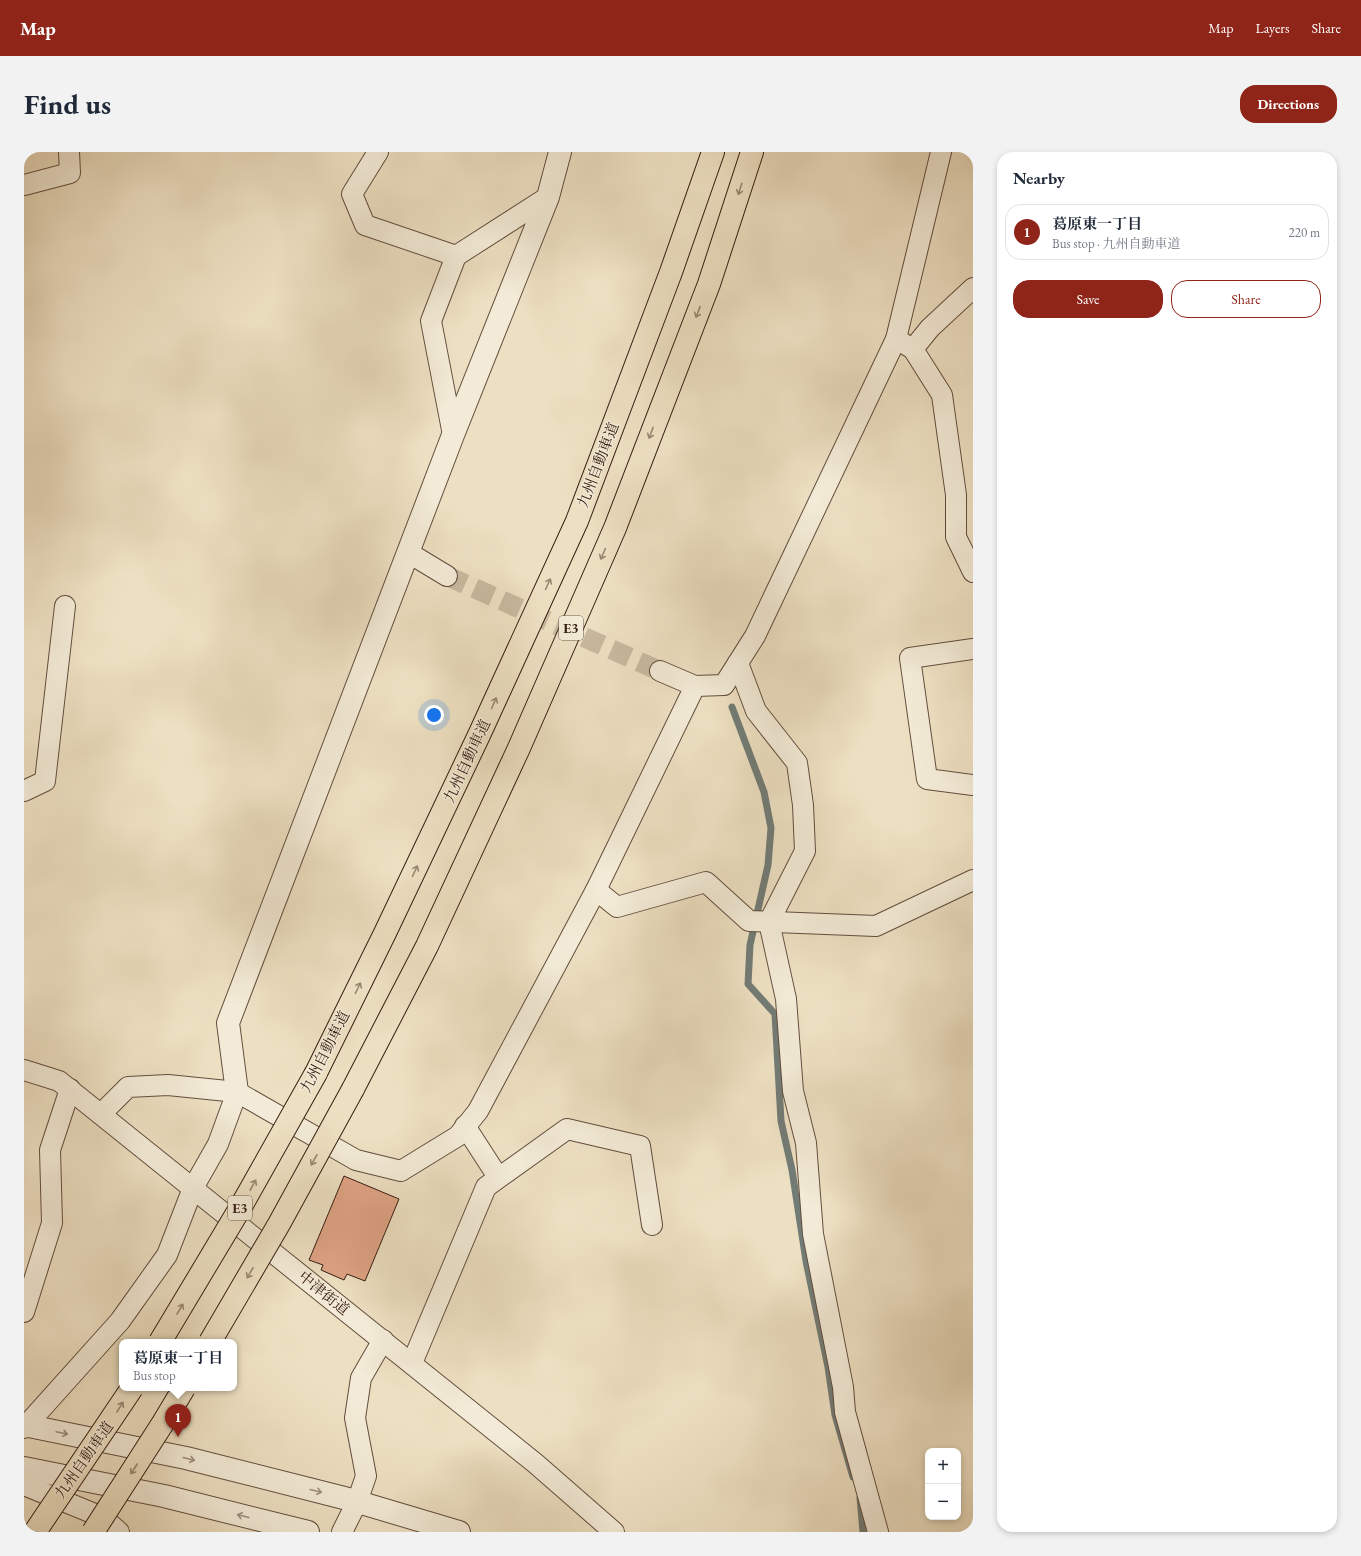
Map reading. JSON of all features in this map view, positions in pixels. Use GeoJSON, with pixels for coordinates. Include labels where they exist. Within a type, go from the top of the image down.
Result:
{"type":"FeatureCollection","features":[{"type":"Feature","properties":{"kind":"highway","name":"九州自動車道"},"geometry":{"type":"LineString","coordinates":[[162,1339],[239,1210],[316,1073],[480,734],[577,521],[714,152]]}},
{"type":"Feature","properties":{"kind":"highway","name":"E3"},"geometry":{"type":"LineString","coordinates":[[212,1339],[279,1224],[353,1089],[426,946],[513,762],[612,535],[709,284],[752,152]]}},
{"type":"Feature","properties":{"kind":"highway","name":"九州自動車道"},"geometry":{"type":"LineString","coordinates":[[35,1532],[130,1391]]}},
{"type":"Feature","properties":{"kind":"highway"},"geometry":{"type":"LineString","coordinates":[[93,1532],[163,1424],[182,1391]]}},
{"type":"Feature","properties":{"kind":"street"},"geometry":{"type":"LineString","coordinates":[[24,185],[70,173],[70,152]]}},
{"type":"Feature","properties":{"kind":"street"},"geometry":{"type":"LineString","coordinates":[[378,152],[352,194],[364,225],[456,256]]}},
{"type":"Feature","properties":{"kind":"street"},"geometry":{"type":"LineString","coordinates":[[25,1426],[120,1322],[167,1255],[193,1188],[218,1144],[237,1092],[228,1023],[453,435],[548,197],[560,152]]}},
{"type":"Feature","properties":{"kind":"street"},"geometry":{"type":"LineString","coordinates":[[660,671],[695,686],[724,685],[755,636],[896,339],[941,152]]}},
{"type":"Feature","properties":{"kind":"street"},"geometry":{"type":"LineString","coordinates":[[453,435],[431,321],[456,256],[548,197]]}},
{"type":"Feature","properties":{"kind":"street"},"geometry":{"type":"LineString","coordinates":[[913,349],[930,328],[973,288]]}},
{"type":"Feature","properties":{"kind":"street"},"geometry":{"type":"LineString","coordinates":[[896,339],[913,349],[942,395],[964,496],[956,537],[973,572]]}},
{"type":"Feature","properties":{"kind":"street"},"geometry":{"type":"LineString","coordinates":[[409,553],[447,576]]}},
{"type":"Feature","properties":{"kind":"street"},"geometry":{"type":"LineString","coordinates":[[24,790],[45,781],[65,606]]}},
{"type":"Feature","properties":{"kind":"street"},"geometry":{"type":"LineString","coordinates":[[973,649],[910,658],[927,779],[973,785]]}},
{"type":"Feature","properties":{"kind":"street"},"geometry":{"type":"LineString","coordinates":[[738,663],[756,712],[797,763],[803,805],[805,851],[769,922],[786,999],[794,1091],[806,1142],[813,1234],[842,1387],[845,1412],[878,1532]]}},
{"type":"Feature","properties":{"kind":"street"},"geometry":{"type":"LineString","coordinates":[[101,1114],[128,1087],[168,1085],[237,1092],[356,1160],[401,1171],[458,1136],[478,1111],[596,890],[695,686]]}},
{"type":"Feature","properties":{"kind":"street"},"geometry":{"type":"LineString","coordinates":[[596,890],[617,907],[706,882],[749,921],[876,926],[973,880]]}},
{"type":"Feature","properties":{"kind":"street","name":"中津街道"},"geometry":{"type":"LineString","coordinates":[[24,1070],[59,1081],[412,1363],[535,1463],[614,1532]]}},
{"type":"Feature","properties":{"kind":"street"},"geometry":{"type":"LineString","coordinates":[[24,1312],[52,1223],[50,1150],[70,1090]]}},
{"type":"Feature","properties":{"kind":"street"},"geometry":{"type":"LineString","coordinates":[[465,1126],[498,1177]]}},
{"type":"Feature","properties":{"kind":"street"},"geometry":{"type":"LineString","coordinates":[[412,1363],[486,1186],[567,1129],[640,1146],[652,1225]]}},
{"type":"Feature","properties":{"kind":"street"},"geometry":{"type":"LineString","coordinates":[[342,1532],[357,1502],[366,1476],[355,1418],[361,1378],[383,1340]]}},
{"type":"Feature","properties":{"kind":"street"},"geometry":{"type":"LineString","coordinates":[[25,1426],[186,1458],[357,1502],[458,1532]]}},
{"type":"Feature","properties":{"kind":"street"},"geometry":{"type":"LineString","coordinates":[[24,1468],[164,1496],[308,1532]]}},
{"type":"Feature","properties":{"kind":"street"},"geometry":{"type":"LineString","coordinates":[[24,1485],[102,1518],[119,1532]]}},
{"type":"Feature","properties":{"kind":"building"},"geometry":{"type":"Polygon","coordinates":[[[344,1176],[399,1199],[365,1281],[347,1274],[344,1280],[321,1270],[323,1265],[309,1260],[344,1176]]]}},
{"type":"Feature","properties":{"kind":"waterway"},"geometry":{"type":"LineString","coordinates":[[732,707],[764,792],[771,828],[768,865],[750,945],[748,984],[775,1014],[781,1121],[792,1170],[806,1261],[828,1367],[835,1415],[853,1477]]}},
{"type":"Feature","properties":{"kind":"waterway"},"geometry":{"type":"LineString","coordinates":[[860,1498],[863,1532]]}},
{"type":"Feature","properties":{"kind":"tunnel"},"geometry":{"type":"LineString","coordinates":[[447,576],[660,671]]}},
{"type":"Feature","properties":{"kind":"place","name":"葛原東一丁目"},"geometry":{"type":"Point","coordinates":[178,1437]}}]}
